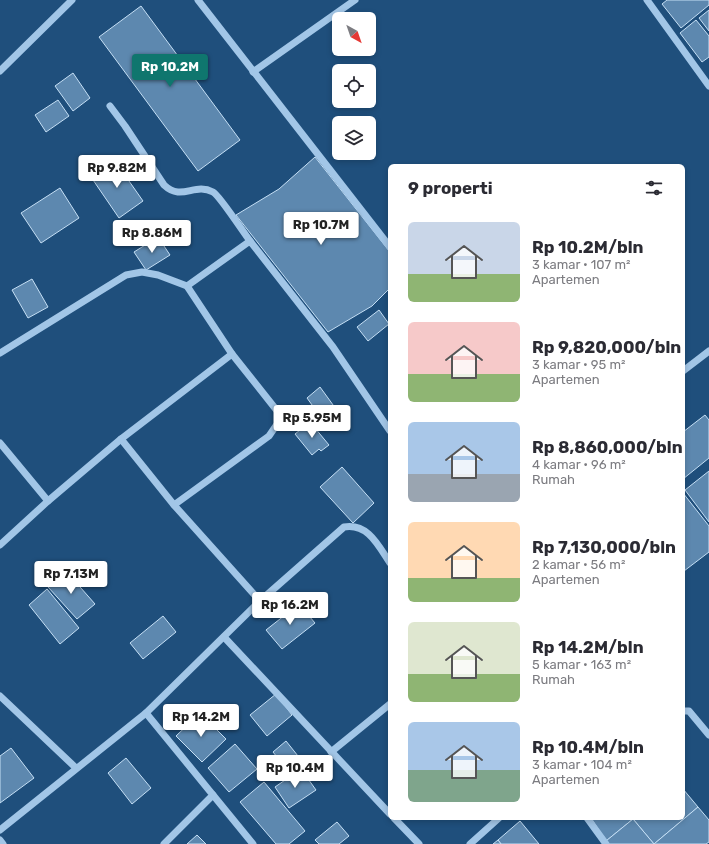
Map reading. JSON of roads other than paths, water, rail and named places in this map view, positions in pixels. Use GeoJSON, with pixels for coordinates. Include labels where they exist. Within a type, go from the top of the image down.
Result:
{"type":"FeatureCollection","features":[{"type":"Feature","properties":{"kind":"street"},"geometry":{"type":"LineString","coordinates":[[0,71],[72,0]]}},
{"type":"Feature","properties":{"kind":"street"},"geometry":{"type":"LineString","coordinates":[[198,0],[388,244]]}},
{"type":"Feature","properties":{"kind":"street"},"geometry":{"type":"LineString","coordinates":[[253,72],[355,0]]}},
{"type":"Feature","properties":{"kind":"street"},"geometry":{"type":"LineString","coordinates":[[647,0],[709,86]]}},
{"type":"Feature","properties":{"kind":"street"},"geometry":{"type":"LineString","coordinates":[[110,106],[126,126],[164,185],[171,191],[181,193],[201,188],[214,192],[250,241],[333,347],[388,428]]}},
{"type":"Feature","properties":{"kind":"street"},"geometry":{"type":"LineString","coordinates":[[187,286],[250,241]]}},
{"type":"Feature","properties":{"kind":"street"},"geometry":{"type":"LineString","coordinates":[[0,353],[126,274],[142,272],[158,275],[187,286],[232,354],[282,417],[269,436],[174,505]]}},
{"type":"Feature","properties":{"kind":"street"},"geometry":{"type":"LineString","coordinates":[[685,369],[709,351]]}},
{"type":"Feature","properties":{"kind":"street"},"geometry":{"type":"LineString","coordinates":[[0,545],[48,501],[121,439],[232,354]]}},
{"type":"Feature","properties":{"kind":"street"},"geometry":{"type":"LineString","coordinates":[[121,439],[174,505],[260,601]]}},
{"type":"Feature","properties":{"kind":"street"},"geometry":{"type":"LineString","coordinates":[[0,443],[48,501]]}},
{"type":"Feature","properties":{"kind":"street"},"geometry":{"type":"LineString","coordinates":[[0,830],[146,712],[260,601],[344,527],[354,525],[361,528],[376,542],[388,560]]}},
{"type":"Feature","properties":{"kind":"street"},"geometry":{"type":"LineString","coordinates":[[224,637],[388,812]]}},
{"type":"Feature","properties":{"kind":"street"},"geometry":{"type":"LineString","coordinates":[[0,696],[76,768]]}},
{"type":"Feature","properties":{"kind":"street"},"geometry":{"type":"LineString","coordinates":[[331,752],[388,706]]}},
{"type":"Feature","properties":{"kind":"street"},"geometry":{"type":"LineString","coordinates":[[685,711],[689,711],[709,735]]}},
{"type":"Feature","properties":{"kind":"street"},"geometry":{"type":"LineString","coordinates":[[146,712],[253,844]]}},
{"type":"Feature","properties":{"kind":"street"},"geometry":{"type":"LineString","coordinates":[[164,844],[213,795]]}},
{"type":"Feature","properties":{"kind":"street"},"geometry":{"type":"LineString","coordinates":[[396,820],[419,844]]}},
{"type":"Feature","properties":{"kind":"street"},"geometry":{"type":"LineString","coordinates":[[470,844],[497,820]]}},
{"type":"Feature","properties":{"kind":"street"},"geometry":{"type":"LineString","coordinates":[[588,820],[606,844]]}},
{"type":"Feature","properties":{"kind":"street"},"geometry":{"type":"LineString","coordinates":[[0,840],[3,844]]}}]}
